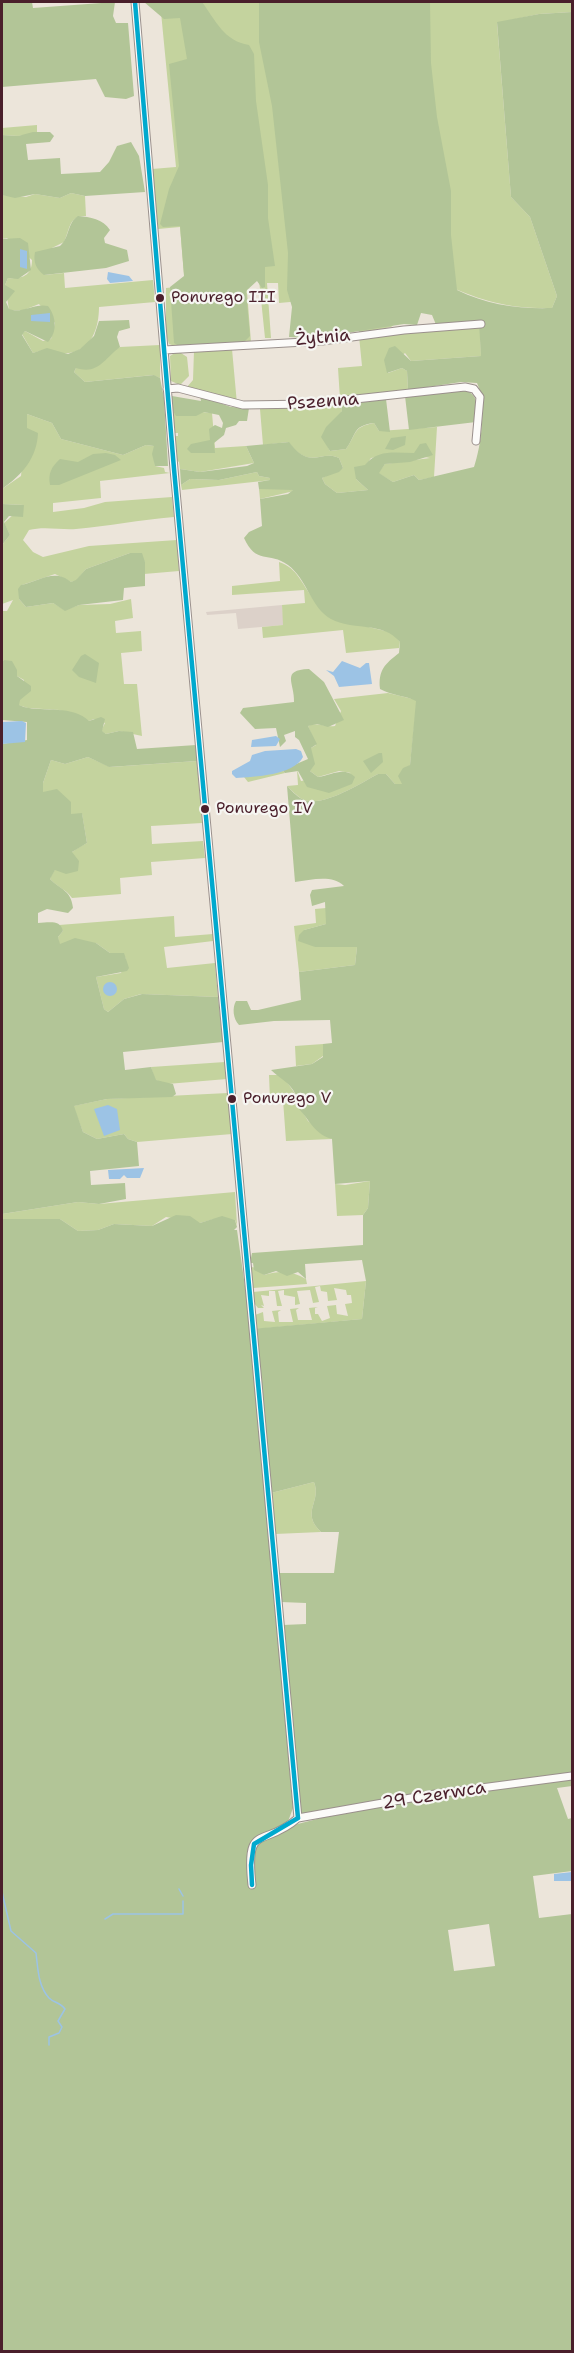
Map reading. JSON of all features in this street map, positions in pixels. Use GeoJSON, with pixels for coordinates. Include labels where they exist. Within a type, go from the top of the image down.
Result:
{"type":"FeatureCollection","features":[{"type":"Feature","properties":{"kind":"street"},"geometry":{"type":"LineString","coordinates":[[135,2],[167,389],[298,1818]]}},
{"type":"Feature","properties":{"kind":"street","name":"Żytnia"},"geometry":{"type":"LineString","coordinates":[[164,350],[322,341],[404,330],[481,324]]}},
{"type":"Feature","properties":{"kind":"street","name":"Pszenna"},"geometry":{"type":"LineString","coordinates":[[167,389],[178,388],[243,405],[310,404],[465,387],[474,389],[480,402],[476,441]]}},
{"type":"Feature","properties":{"kind":"street","name":"29 Czerwca"},"geometry":{"type":"LineString","coordinates":[[252,1885],[249,1858],[253,1843],[298,1818],[428,1795],[573,1776]]}},
{"type":"Feature","properties":{"kind":"shaded area"},"geometry":{"type":"Polygon","coordinates":[[[282,605],[284,625],[238,629],[236,613],[207,615],[206,612],[282,605]]]}},
{"type":"Feature","properties":{"kind":"green space"},"geometry":{"type":"Polygon","coordinates":[[[2,2],[32,2],[33,8],[115,2],[113,16],[116,23],[128,23],[134,96],[126,99],[105,97],[96,79],[2,87],[2,2]]]}},
{"type":"Feature","properties":{"kind":"green space"},"geometry":{"type":"Polygon","coordinates":[[[144,2],[202,2],[227,35],[240,43],[249,45],[254,54],[256,101],[268,185],[268,218],[275,266],[265,267],[265,287],[262,288],[257,281],[246,291],[250,336],[244,342],[179,346],[174,343],[170,287],[184,276],[180,226],[163,227],[160,224],[169,189],[179,166],[169,64],[187,59],[180,18],[164,19],[144,2]]]}},
{"type":"Feature","properties":{"kind":"green space"},"geometry":{"type":"Polygon","coordinates":[[[160,2],[572,2],[572,12],[539,14],[497,23],[511,197],[530,217],[557,296],[552,308],[498,303],[446,285],[391,327],[359,333],[356,296],[279,303],[278,283],[267,283],[271,338],[265,338],[255,241],[243,242],[251,342],[175,346],[169,344],[166,334],[166,288],[185,286],[180,227],[158,229],[152,169],[176,167],[160,2]]]}},
{"type":"Feature","properties":{"kind":"green space"},"geometry":{"type":"Polygon","coordinates":[[[259,2],[430,2],[431,63],[437,117],[451,191],[451,235],[457,290],[503,305],[552,308],[557,296],[530,217],[511,197],[497,22],[539,14],[572,12],[572,1786],[557,1788],[568,1819],[572,1818],[572,1871],[533,1876],[539,1918],[572,1914],[572,2351],[2,2351],[2,1219],[60,1219],[78,1231],[98,1230],[114,1224],[152,1226],[176,1215],[190,1216],[200,1223],[222,1216],[235,1220],[237,1227],[234,1230],[237,1230],[251,1329],[362,1319],[366,1281],[362,1260],[305,1264],[306,1279],[298,1272],[287,1276],[276,1271],[264,1275],[254,1270],[253,1263],[250,1263],[252,1253],[363,1245],[363,1215],[368,1208],[370,1181],[335,1184],[332,1139],[319,1132],[289,1101],[296,1095],[287,1083],[271,1070],[312,1064],[323,1057],[323,1044],[332,1043],[330,1020],[274,1021],[239,1025],[234,1017],[234,1010],[236,1001],[247,1001],[251,1010],[258,1010],[301,1000],[299,972],[355,965],[357,947],[315,947],[298,941],[299,935],[304,930],[326,924],[325,902],[312,906],[310,895],[312,890],[344,886],[327,879],[295,882],[287,786],[302,799],[320,801],[341,794],[378,774],[386,774],[395,784],[402,784],[398,776],[403,768],[410,765],[416,701],[380,689],[381,672],[399,653],[400,642],[393,635],[385,631],[340,623],[331,619],[319,608],[300,578],[288,565],[253,552],[244,538],[249,532],[262,526],[260,499],[288,494],[293,490],[259,489],[258,482],[270,480],[270,478],[259,476],[257,472],[219,480],[190,479],[181,485],[180,469],[200,472],[247,466],[254,463],[246,446],[289,442],[296,451],[309,457],[339,458],[343,468],[339,472],[322,478],[325,484],[337,493],[368,490],[356,479],[354,467],[365,465],[375,456],[387,453],[414,453],[420,444],[426,443],[433,455],[410,462],[385,464],[379,473],[393,482],[414,475],[419,480],[474,467],[481,437],[482,402],[477,383],[461,382],[408,390],[407,371],[402,368],[387,373],[384,360],[389,348],[395,346],[411,361],[481,356],[479,323],[437,327],[432,315],[421,313],[417,325],[404,324],[315,338],[289,337],[292,307],[287,290],[288,253],[272,106],[259,42],[259,2]],[[251,1330],[293,1808],[286,1827],[321,1818],[320,1815],[305,1816],[299,1810],[283,1625],[306,1624],[306,1603],[281,1602],[278,1573],[334,1573],[339,1532],[321,1532],[312,1519],[316,1495],[314,1482],[271,1493],[251,1330]],[[489,1924],[448,1930],[454,1971],[495,1966],[489,1924]]]}},
{"type":"Feature","properties":{"kind":"green space"},"geometry":{"type":"Polygon","coordinates":[[[37,125],[37,133],[18,136],[2,135],[2,128],[37,125]]]}},
{"type":"Feature","properties":{"kind":"green space"},"geometry":{"type":"Polygon","coordinates":[[[33,132],[50,132],[54,136],[50,142],[26,144],[28,160],[60,158],[61,174],[100,172],[109,162],[117,146],[131,142],[139,156],[145,192],[85,196],[71,193],[60,198],[35,194],[15,198],[2,195],[2,135],[18,136],[33,132]]]}},
{"type":"Feature","properties":{"kind":"green space"},"geometry":{"type":"Polygon","coordinates":[[[71,193],[85,196],[86,216],[73,220],[64,242],[52,248],[44,275],[64,273],[65,288],[153,280],[155,302],[99,307],[96,330],[83,347],[69,353],[45,350],[33,353],[22,334],[25,331],[43,341],[51,339],[55,323],[39,304],[24,310],[9,310],[5,285],[8,278],[18,278],[28,273],[32,260],[7,238],[2,239],[2,195],[26,197],[35,194],[60,198],[71,193]]]}},
{"type":"Feature","properties":{"kind":"green space"},"geometry":{"type":"Polygon","coordinates":[[[78,216],[104,223],[110,230],[104,238],[105,243],[127,250],[129,261],[106,268],[44,275],[36,265],[35,252],[60,246],[72,222],[78,216]]]}},
{"type":"Feature","properties":{"kind":"green space"},"geometry":{"type":"Polygon","coordinates":[[[20,238],[28,243],[31,270],[18,279],[8,278],[5,285],[15,291],[6,302],[9,309],[14,310],[48,306],[55,324],[55,329],[48,342],[25,331],[22,335],[33,353],[47,348],[68,354],[80,349],[94,336],[99,321],[129,320],[130,328],[119,331],[117,337],[120,347],[95,368],[84,370],[76,368],[74,372],[85,382],[154,375],[160,378],[164,398],[168,466],[155,466],[152,454],[154,446],[146,445],[123,455],[61,439],[52,423],[27,414],[27,428],[38,433],[35,450],[22,472],[2,489],[2,239],[20,238]]]}},
{"type":"Feature","properties":{"kind":"green space"},"geometry":{"type":"Polygon","coordinates":[[[480,327],[481,356],[411,361],[405,353],[388,368],[388,373],[402,368],[407,371],[408,390],[340,399],[338,368],[362,366],[359,336],[480,327]]]}},
{"type":"Feature","properties":{"kind":"green space"},"geometry":{"type":"Polygon","coordinates":[[[160,345],[160,378],[153,375],[85,382],[74,372],[76,368],[120,347],[160,345]]]}},
{"type":"Feature","properties":{"kind":"green space"},"geometry":{"type":"Polygon","coordinates":[[[232,349],[237,404],[187,387],[193,380],[194,351],[232,349]]]}},
{"type":"Feature","properties":{"kind":"green space"},"geometry":{"type":"Polygon","coordinates":[[[178,351],[187,357],[189,376],[180,385],[171,381],[170,356],[178,351]]]}},
{"type":"Feature","properties":{"kind":"green space"},"geometry":{"type":"Polygon","coordinates":[[[463,389],[475,398],[476,422],[409,430],[405,396],[463,389]]]}},
{"type":"Feature","properties":{"kind":"green space"},"geometry":{"type":"Polygon","coordinates":[[[172,396],[201,401],[200,396],[231,407],[249,408],[247,421],[239,421],[236,425],[226,428],[224,435],[214,443],[215,453],[191,453],[187,449],[191,444],[210,440],[209,429],[215,425],[222,428],[223,423],[219,415],[204,412],[196,416],[176,416],[172,409],[172,396]]]}},
{"type":"Feature","properties":{"kind":"green space"},"geometry":{"type":"Polygon","coordinates":[[[386,399],[390,432],[379,431],[374,423],[367,424],[358,429],[346,449],[330,451],[321,437],[326,427],[342,411],[341,402],[386,399]]]}},
{"type":"Feature","properties":{"kind":"green space"},"geometry":{"type":"Polygon","coordinates":[[[341,402],[342,411],[325,441],[330,451],[346,449],[358,429],[374,423],[379,431],[437,427],[434,477],[419,480],[414,475],[393,482],[378,473],[385,464],[430,458],[403,453],[371,458],[356,479],[368,490],[337,493],[325,484],[322,478],[343,468],[339,458],[309,457],[296,451],[288,442],[263,445],[260,409],[341,402]]]}},
{"type":"Feature","properties":{"kind":"green space"},"geometry":{"type":"Polygon","coordinates":[[[172,409],[212,413],[215,448],[246,446],[254,463],[200,472],[180,469],[179,462],[176,460],[174,436],[178,436],[178,433],[174,433],[172,409]]]}},
{"type":"Feature","properties":{"kind":"green space"},"geometry":{"type":"Polygon","coordinates":[[[27,414],[52,423],[61,439],[123,455],[146,445],[154,446],[155,466],[164,468],[165,472],[170,473],[100,481],[101,498],[53,503],[53,512],[84,508],[105,502],[172,497],[174,517],[76,529],[35,529],[29,530],[23,540],[33,552],[43,557],[89,546],[177,540],[179,571],[144,574],[145,562],[130,553],[86,569],[76,581],[71,582],[55,574],[22,585],[19,599],[26,607],[53,603],[65,610],[79,605],[110,604],[131,599],[133,618],[115,621],[116,633],[141,631],[142,651],[121,653],[124,684],[137,684],[142,736],[119,731],[106,734],[101,731],[105,723],[94,719],[89,721],[59,710],[18,705],[24,680],[17,676],[4,660],[2,661],[2,611],[7,611],[13,600],[2,604],[2,545],[10,535],[4,523],[24,505],[2,504],[2,489],[21,476],[27,414]]]}},
{"type":"Feature","properties":{"kind":"green space"},"geometry":{"type":"Polygon","coordinates":[[[406,436],[405,445],[393,450],[385,449],[391,438],[406,436]]]}},
{"type":"Feature","properties":{"kind":"green space"},"geometry":{"type":"Polygon","coordinates":[[[93,454],[115,455],[121,460],[59,485],[50,485],[51,471],[60,459],[78,462],[93,454]]]}},
{"type":"Feature","properties":{"kind":"green space"},"geometry":{"type":"Polygon","coordinates":[[[257,472],[259,476],[271,480],[182,490],[181,485],[190,479],[219,480],[257,472]]]}},
{"type":"Feature","properties":{"kind":"green space"},"geometry":{"type":"Polygon","coordinates":[[[288,488],[294,491],[260,499],[259,489],[288,488]]]}},
{"type":"Feature","properties":{"kind":"green space"},"geometry":{"type":"Polygon","coordinates":[[[2,504],[24,505],[23,517],[9,516],[4,522],[10,535],[2,545],[2,504]]]}},
{"type":"Feature","properties":{"kind":"green space"},"geometry":{"type":"Polygon","coordinates":[[[130,553],[142,553],[145,562],[145,586],[124,588],[123,600],[79,605],[65,611],[53,603],[26,607],[19,599],[18,589],[21,585],[53,576],[65,578],[71,582],[86,569],[130,553]]]}},
{"type":"Feature","properties":{"kind":"green space"},"geometry":{"type":"Polygon","coordinates":[[[279,562],[291,568],[313,598],[330,613],[350,622],[393,633],[400,642],[399,648],[346,653],[343,630],[263,638],[262,627],[283,625],[282,605],[305,603],[304,590],[232,595],[232,586],[280,581],[279,562]]]}},
{"type":"Feature","properties":{"kind":"green space"},"geometry":{"type":"Polygon","coordinates":[[[85,654],[99,663],[96,683],[79,677],[72,670],[81,656],[85,654]]]}},
{"type":"Feature","properties":{"kind":"green space"},"geometry":{"type":"Polygon","coordinates":[[[2,661],[12,661],[17,670],[17,676],[31,686],[31,691],[20,700],[19,705],[67,711],[89,721],[101,717],[105,719],[102,731],[106,734],[119,731],[133,732],[137,749],[196,745],[197,761],[109,767],[88,757],[65,764],[51,760],[43,783],[43,792],[57,789],[71,802],[71,814],[82,813],[87,843],[72,852],[79,861],[78,871],[66,874],[55,870],[50,879],[68,894],[73,908],[68,913],[47,909],[38,913],[38,923],[59,925],[63,931],[58,937],[60,944],[75,938],[96,943],[110,953],[124,953],[129,968],[127,971],[96,977],[104,1009],[108,1012],[124,999],[142,994],[218,997],[223,1042],[123,1052],[125,1070],[151,1067],[156,1080],[173,1084],[176,1094],[172,1097],[107,1099],[74,1106],[83,1132],[97,1139],[124,1134],[128,1139],[137,1142],[139,1166],[90,1171],[91,1185],[125,1183],[126,1199],[99,1204],[78,1202],[2,1214],[2,744],[27,740],[27,722],[2,720],[2,661]]]}},
{"type":"Feature","properties":{"kind":"green space"},"geometry":{"type":"Polygon","coordinates":[[[309,669],[324,682],[344,720],[328,727],[317,724],[308,726],[317,744],[311,748],[315,764],[310,771],[318,777],[347,772],[355,777],[352,784],[329,793],[307,787],[298,771],[285,773],[282,770],[308,759],[299,740],[295,737],[295,731],[284,735],[286,741],[280,747],[276,728],[255,729],[240,713],[243,708],[294,702],[292,675],[300,670],[309,669]]]}},
{"type":"Feature","properties":{"kind":"green space"},"geometry":{"type":"Polygon","coordinates":[[[388,693],[417,700],[410,765],[403,784],[395,784],[386,774],[378,774],[341,794],[320,801],[302,799],[287,786],[298,785],[297,770],[301,781],[351,773],[339,771],[318,777],[310,771],[311,748],[316,745],[308,726],[315,724],[335,726],[341,711],[334,699],[388,693]]]}},
{"type":"Feature","properties":{"kind":"green space"},"geometry":{"type":"Polygon","coordinates":[[[382,753],[383,762],[371,773],[363,761],[382,753]]]}},
{"type":"Feature","properties":{"kind":"green space"},"geometry":{"type":"Polygon","coordinates":[[[88,757],[110,767],[197,761],[202,823],[151,826],[152,844],[203,841],[205,858],[151,862],[152,875],[120,878],[121,894],[72,898],[53,882],[50,879],[60,863],[87,843],[82,814],[71,814],[43,793],[43,783],[51,760],[65,764],[88,757]]]}},
{"type":"Feature","properties":{"kind":"green space"},"geometry":{"type":"Polygon","coordinates":[[[282,770],[285,773],[248,782],[244,777],[282,770]]]}},
{"type":"Feature","properties":{"kind":"green space"},"geometry":{"type":"Polygon","coordinates":[[[326,908],[326,924],[304,930],[315,947],[357,947],[355,965],[299,972],[294,926],[316,923],[315,909],[326,908]]]}},
{"type":"Feature","properties":{"kind":"green space"},"geometry":{"type":"Polygon","coordinates":[[[174,916],[175,937],[213,934],[213,941],[164,947],[167,968],[215,963],[218,997],[141,994],[124,999],[108,1012],[104,1009],[96,977],[121,973],[126,958],[110,953],[96,943],[59,945],[58,937],[63,931],[59,925],[174,916]]]}},
{"type":"Feature","properties":{"kind":"green space"},"geometry":{"type":"Polygon","coordinates":[[[323,1044],[323,1056],[312,1064],[296,1066],[295,1046],[323,1044]]]}},
{"type":"Feature","properties":{"kind":"green space"},"geometry":{"type":"Polygon","coordinates":[[[225,1062],[227,1079],[167,1084],[155,1080],[151,1067],[225,1062]]]}},
{"type":"Feature","properties":{"kind":"green space"},"geometry":{"type":"Polygon","coordinates":[[[269,1075],[282,1075],[296,1095],[289,1101],[299,1106],[308,1121],[332,1139],[286,1141],[283,1100],[270,1100],[269,1075]]]}},
{"type":"Feature","properties":{"kind":"green space"},"geometry":{"type":"Polygon","coordinates":[[[228,1093],[232,1134],[137,1142],[128,1139],[124,1134],[97,1139],[83,1132],[73,1106],[107,1099],[228,1093]]]}},
{"type":"Feature","properties":{"kind":"green space"},"geometry":{"type":"Polygon","coordinates":[[[370,1181],[368,1208],[363,1215],[337,1216],[335,1184],[345,1185],[370,1181]]]}},
{"type":"Feature","properties":{"kind":"green space"},"geometry":{"type":"Polygon","coordinates":[[[235,1192],[237,1225],[235,1220],[214,1219],[200,1223],[166,1217],[152,1226],[114,1224],[98,1230],[78,1231],[60,1219],[2,1219],[2,1214],[78,1202],[99,1204],[235,1192]]]}},
{"type":"Feature","properties":{"kind":"green space"},"geometry":{"type":"Polygon","coordinates":[[[253,1267],[264,1275],[275,1272],[296,1274],[306,1279],[307,1284],[253,1288],[250,1268],[253,1267]]]}},
{"type":"Feature","properties":{"kind":"green space"},"geometry":{"type":"Polygon","coordinates":[[[366,1281],[362,1319],[256,1329],[255,1315],[263,1312],[264,1321],[275,1322],[272,1311],[281,1310],[278,1312],[279,1322],[293,1322],[290,1309],[299,1308],[296,1310],[298,1320],[312,1320],[309,1308],[318,1307],[315,1308],[315,1314],[318,1314],[322,1321],[330,1318],[327,1306],[336,1305],[337,1314],[348,1316],[345,1304],[352,1303],[351,1295],[347,1295],[346,1290],[334,1288],[337,1300],[328,1301],[327,1292],[321,1291],[320,1286],[315,1287],[319,1302],[313,1303],[310,1290],[297,1291],[300,1304],[295,1305],[295,1297],[284,1295],[284,1290],[278,1291],[282,1306],[277,1306],[275,1291],[269,1291],[269,1296],[261,1295],[264,1306],[261,1305],[264,1308],[258,1308],[254,1303],[253,1292],[366,1281]]]}},
{"type":"Feature","properties":{"kind":"green space"},"geometry":{"type":"Polygon","coordinates":[[[314,1482],[316,1495],[312,1519],[321,1532],[275,1534],[271,1493],[314,1482]]]}},
{"type":"Feature","properties":{"kind":"water"},"geometry":{"type":"Polygon","coordinates":[[[20,249],[27,251],[27,269],[20,267],[20,249]]]}},
{"type":"Feature","properties":{"kind":"water"},"geometry":{"type":"Polygon","coordinates":[[[108,272],[129,276],[133,281],[110,283],[107,279],[108,272]]]}},
{"type":"Feature","properties":{"kind":"water"},"geometry":{"type":"Polygon","coordinates":[[[50,313],[50,322],[31,321],[31,315],[50,313]]]}},
{"type":"Feature","properties":{"kind":"water"},"geometry":{"type":"Polygon","coordinates":[[[342,661],[360,668],[369,663],[372,684],[339,687],[334,676],[326,670],[333,672],[342,661]]]}},
{"type":"Feature","properties":{"kind":"water"},"geometry":{"type":"Polygon","coordinates":[[[22,721],[26,723],[25,742],[2,744],[2,722],[22,721]]]}},
{"type":"Feature","properties":{"kind":"water"},"geometry":{"type":"Polygon","coordinates":[[[276,736],[280,739],[276,746],[251,747],[252,740],[276,736]]]}},
{"type":"Feature","properties":{"kind":"water"},"geometry":{"type":"Polygon","coordinates":[[[296,749],[301,751],[303,757],[291,768],[263,776],[236,778],[232,774],[232,771],[250,761],[252,755],[265,751],[296,749]]]}},
{"type":"Feature","properties":{"kind":"water"},"geometry":{"type":"Polygon","coordinates":[[[107,982],[113,982],[117,989],[113,996],[107,996],[103,992],[103,986],[107,982]]]}},
{"type":"Feature","properties":{"kind":"water"},"geometry":{"type":"Polygon","coordinates":[[[108,1105],[117,1109],[120,1130],[104,1136],[94,1109],[108,1105]]]}},
{"type":"Feature","properties":{"kind":"water"},"geometry":{"type":"Polygon","coordinates":[[[144,1168],[140,1178],[127,1178],[124,1175],[120,1179],[109,1179],[108,1170],[144,1168]]]}},
{"type":"Feature","properties":{"kind":"water"},"geometry":{"type":"Polygon","coordinates":[[[572,1872],[572,1881],[554,1881],[554,1874],[572,1872]]]}},
{"type":"Feature","properties":{"kind":"waterway"},"geometry":{"type":"LineString","coordinates":[[179,1889],[183,1896]]}},
{"type":"Feature","properties":{"kind":"waterway"},"geometry":{"type":"LineString","coordinates":[[2,1892],[11,1931],[36,1953],[39,1977],[45,1993],[65,2009],[58,2021],[62,2027],[59,2033],[49,2037],[49,2045]]}},
{"type":"Feature","properties":{"kind":"waterway"},"geometry":{"type":"LineString","coordinates":[[105,1919],[113,1914],[183,1914],[183,1901]]}},
{"type":"Feature","properties":{"kind":"transit line"},"geometry":{"type":"LineString","coordinates":[[135,2],[174,469],[298,1818]]}},
{"type":"Feature","properties":{"kind":"transit line"},"geometry":{"type":"LineString","coordinates":[[252,1885],[251,1865],[254,1844],[298,1818]]}},
{"type":"Feature","properties":{"kind":"place","name":"Ponurego III"},"geometry":{"type":"Point","coordinates":[160,298]}},
{"type":"Feature","properties":{"kind":"place","name":"Ponurego IV"},"geometry":{"type":"Point","coordinates":[205,809]}},
{"type":"Feature","properties":{"kind":"place","name":"Ponurego V"},"geometry":{"type":"Point","coordinates":[232,1099]}}]}
